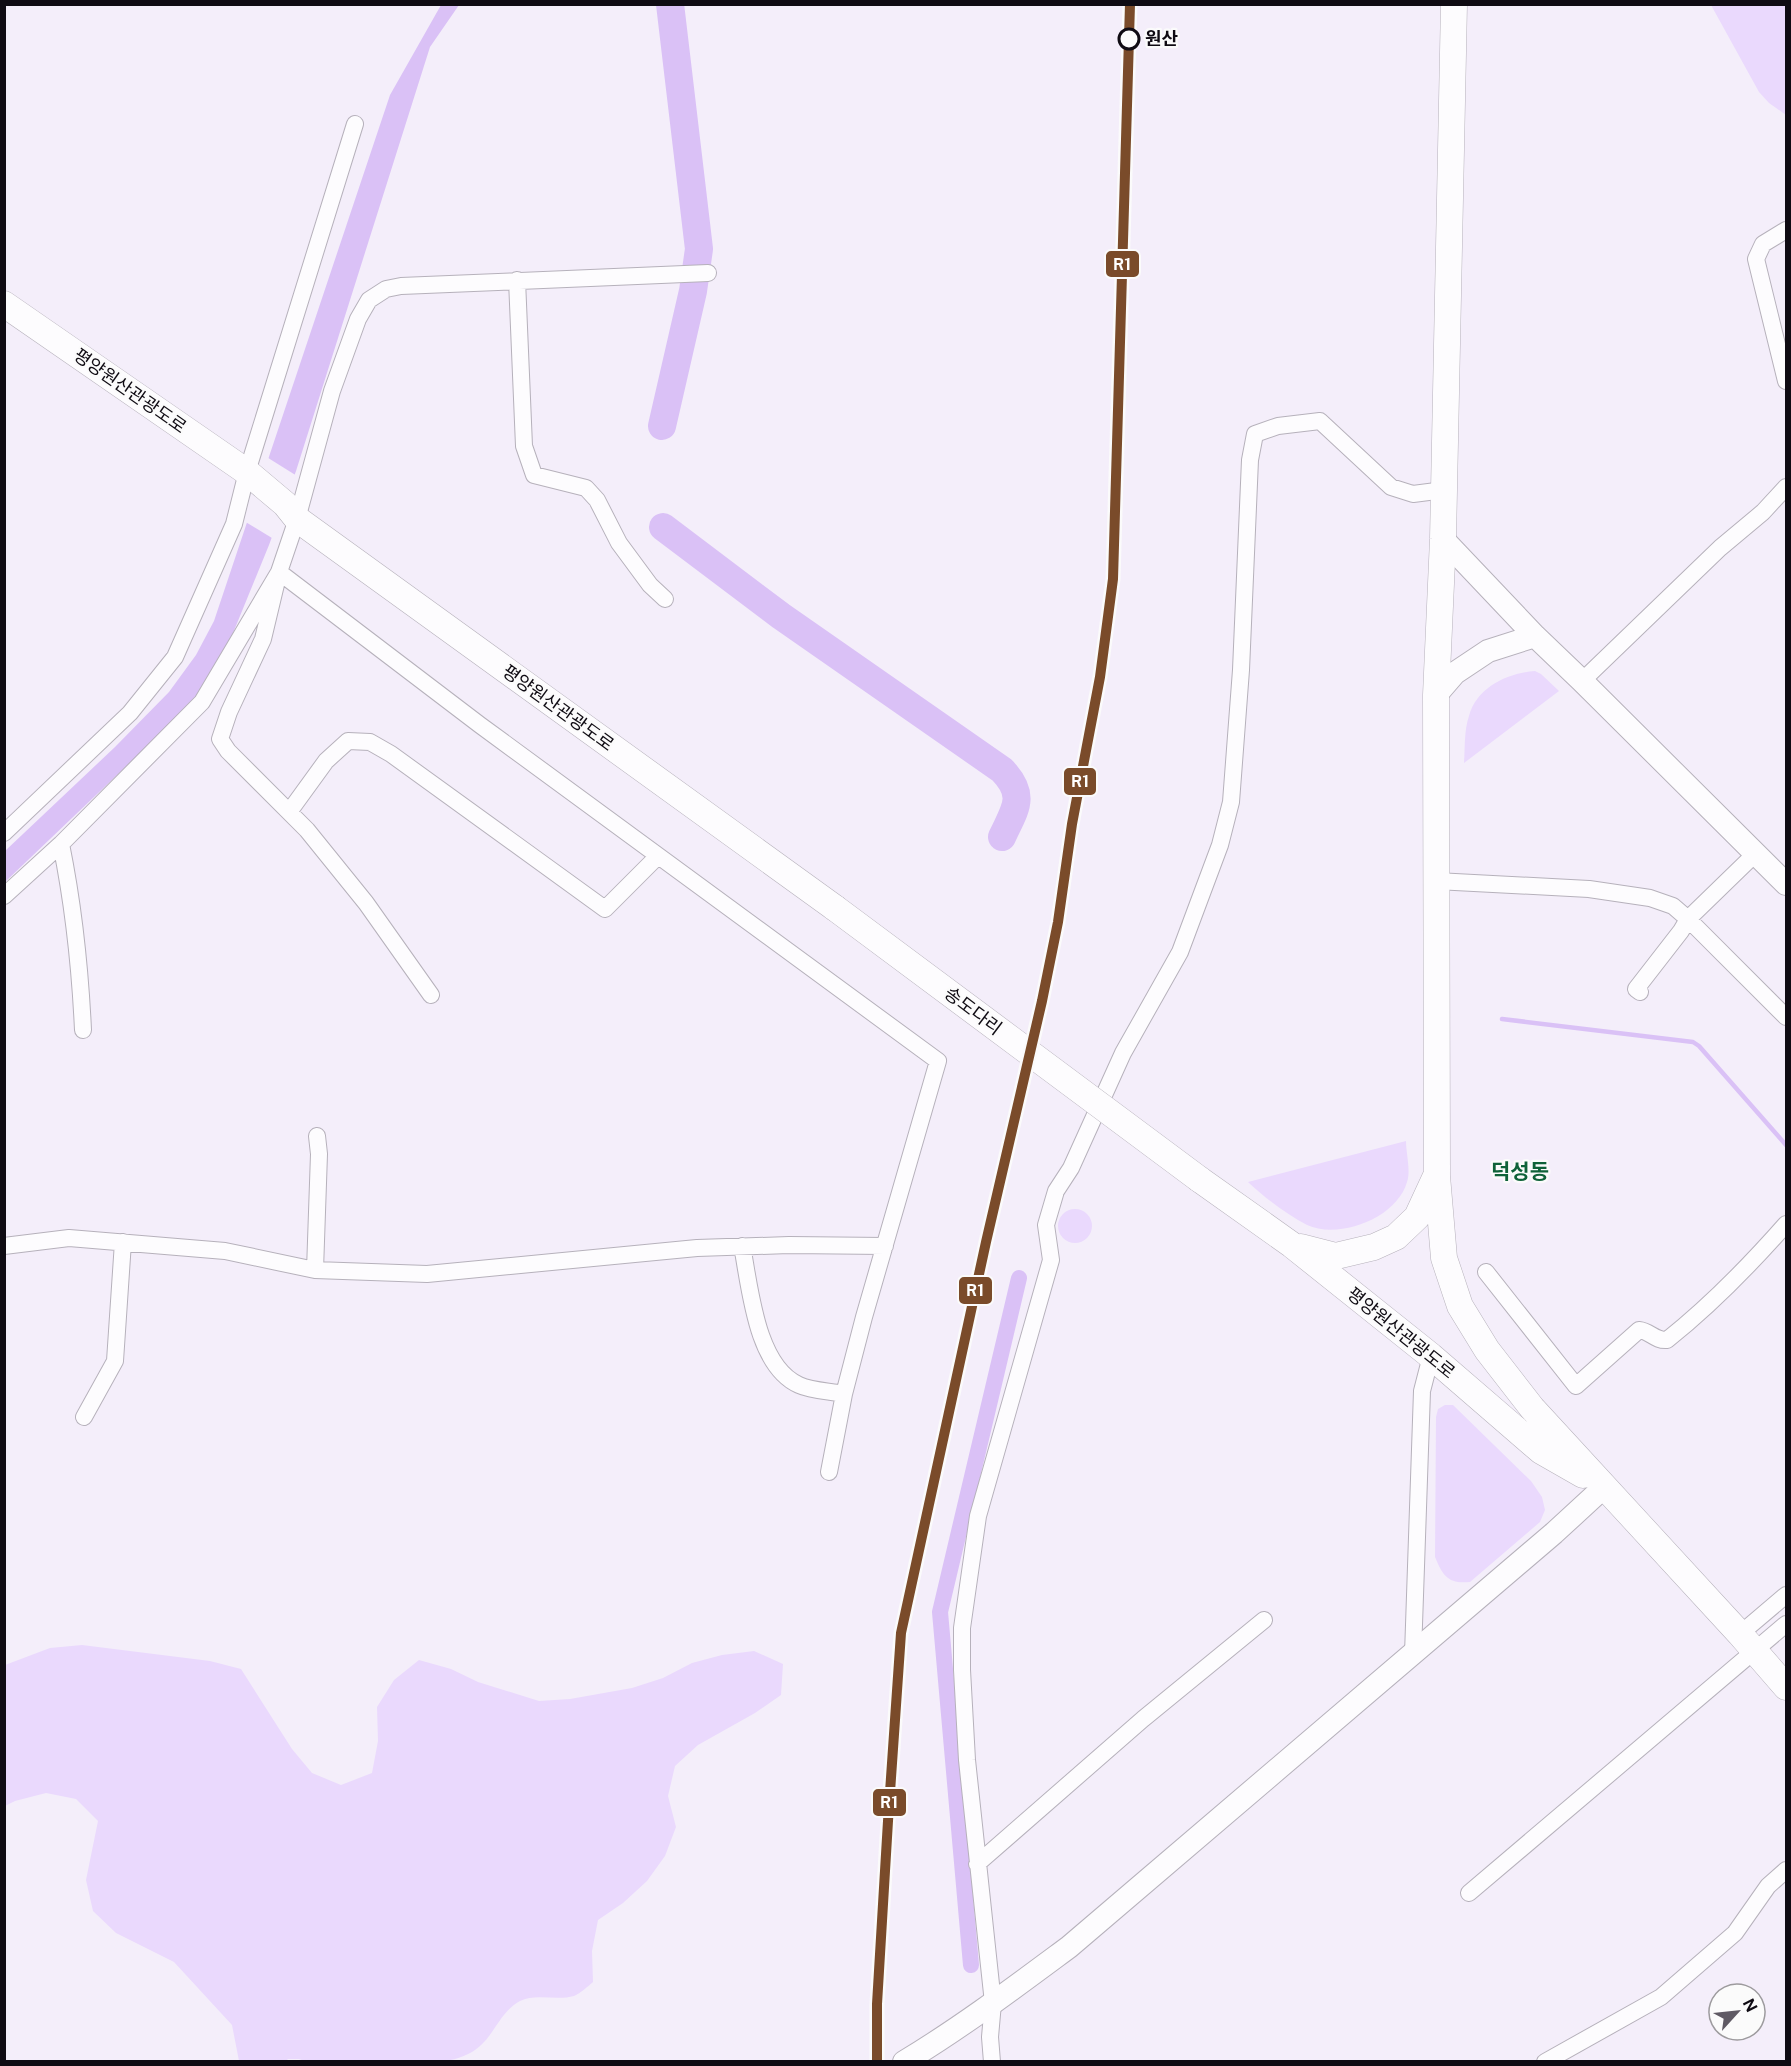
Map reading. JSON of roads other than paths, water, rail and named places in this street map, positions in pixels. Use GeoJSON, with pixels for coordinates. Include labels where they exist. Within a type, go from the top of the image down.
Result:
{"type":"FeatureCollection","features":[{"type":"Feature","properties":{"kind":"highway"},"geometry":{"type":"LineString","coordinates":[[1454,4],[1443,539],[1436,695],[1437,1176],[1444,1258],[1460,1305],[1487,1350],[1532,1408],[1786,1687]]}},
{"type":"Feature","properties":{"kind":"highway","name":"평양원산관광도로"},"geometry":{"type":"LineString","coordinates":[[4,304],[251,476],[291,512],[835,908]]}},
{"type":"Feature","properties":{"kind":"highway","name":"송도다리"},"geometry":{"type":"LineString","coordinates":[[835,908],[1199,1179]]}},
{"type":"Feature","properties":{"kind":"highway"},"geometry":{"type":"LineString","coordinates":[[1292,1245],[1336,1256],[1374,1247],[1396,1237],[1417,1217],[1437,1176]]}},
{"type":"Feature","properties":{"kind":"highway","name":"평양원산관광도로"},"geometry":{"type":"LineString","coordinates":[[1199,1179],[1292,1245],[1431,1356],[1541,1451],[1604,1487]]}},
{"type":"Feature","properties":{"kind":"main road"},"geometry":{"type":"LineString","coordinates":[[1443,539],[1535,636],[1786,884]]}},
{"type":"Feature","properties":{"kind":"main road"},"geometry":{"type":"LineString","coordinates":[[1436,695],[1455,672],[1488,651],[1535,636]]}},
{"type":"Feature","properties":{"kind":"main road"},"geometry":{"type":"LineString","coordinates":[[904,2061],[935,2043],[993,2003],[1069,1947],[1554,1533],[1604,1487]]}},
{"type":"Feature","properties":{"kind":"street"},"geometry":{"type":"LineString","coordinates":[[4,833],[130,713],[175,657],[234,524],[251,476],[355,124]]}},
{"type":"Feature","properties":{"kind":"street"},"geometry":{"type":"LineString","coordinates":[[1786,230],[1763,244],[1756,258],[1786,381]]}},
{"type":"Feature","properties":{"kind":"street"},"geometry":{"type":"LineString","coordinates":[[431,994],[366,903],[307,830],[228,750],[220,739],[229,712],[263,639],[291,512],[358,319],[369,300],[386,289],[401,286],[708,273]]}},
{"type":"Feature","properties":{"kind":"street"},"geometry":{"type":"LineString","coordinates":[[517,280],[524,446],[534,475],[586,488],[597,500],[620,543],[650,585],[665,599]]}},
{"type":"Feature","properties":{"kind":"street"},"geometry":{"type":"LineString","coordinates":[[992,2061],[990,2037],[993,2003],[967,1760],[962,1670],[962,1628],[978,1515],[1051,1260],[1046,1225],[1056,1191],[1071,1168],[1122,1053],[1180,952],[1220,845],[1231,801],[1241,670],[1250,460],[1255,434],[1278,426],[1320,421],[1391,487],[1413,494],[1444,490]]}},
{"type":"Feature","properties":{"kind":"street"},"geometry":{"type":"LineString","coordinates":[[1582,681],[1786,487]]}},
{"type":"Feature","properties":{"kind":"street"},"geometry":{"type":"LineString","coordinates":[[4,896],[61,844],[202,702],[279,572]]}},
{"type":"Feature","properties":{"kind":"street"},"geometry":{"type":"LineString","coordinates":[[279,572],[480,725],[938,1061],[864,1317],[844,1394],[829,1472]]}},
{"type":"Feature","properties":{"kind":"street"},"geometry":{"type":"LineString","coordinates":[[289,812],[326,761],[348,741],[370,742],[391,754],[605,909],[658,856]]}},
{"type":"Feature","properties":{"kind":"street"},"geometry":{"type":"LineString","coordinates":[[61,844],[73,906],[83,1030]]}},
{"type":"Feature","properties":{"kind":"street"},"geometry":{"type":"LineString","coordinates":[[1640,992],[1636,988],[1682,931],[1688,918],[1756,853]]}},
{"type":"Feature","properties":{"kind":"street"},"geometry":{"type":"LineString","coordinates":[[1436,881],[1555,887],[1660,900],[1673,906],[1688,918],[1786,1017]]}},
{"type":"Feature","properties":{"kind":"street"},"geometry":{"type":"LineString","coordinates":[[315,1270],[319,1154],[317,1136]]}},
{"type":"Feature","properties":{"kind":"street"},"geometry":{"type":"LineString","coordinates":[[1486,1272],[1576,1386],[1639,1330],[1646,1330],[1659,1341],[1667,1340],[1704,1310],[1738,1277],[1786,1224]]}},
{"type":"Feature","properties":{"kind":"street"},"geometry":{"type":"LineString","coordinates":[[4,1246],[69,1238],[225,1251],[315,1270],[427,1274],[697,1248],[789,1245],[885,1246]]}},
{"type":"Feature","properties":{"kind":"street"},"geometry":{"type":"LineString","coordinates":[[84,1417],[115,1361],[123,1242]]}},
{"type":"Feature","properties":{"kind":"street"},"geometry":{"type":"LineString","coordinates":[[742,1246],[758,1327],[769,1355],[786,1378],[800,1386],[844,1394]]}},
{"type":"Feature","properties":{"kind":"street"},"geometry":{"type":"LineString","coordinates":[[1413,1654],[1422,1391],[1431,1356]]}},
{"type":"Feature","properties":{"kind":"street"},"geometry":{"type":"LineString","coordinates":[[1469,1893],[1747,1642],[1786,1595]]}},
{"type":"Feature","properties":{"kind":"street"},"geometry":{"type":"LineString","coordinates":[[977,1864],[1143,1719],[1264,1620]]}},
{"type":"Feature","properties":{"kind":"street"},"geometry":{"type":"LineString","coordinates":[[1747,1642],[1786,1624]]}},
{"type":"Feature","properties":{"kind":"street"},"geometry":{"type":"LineString","coordinates":[[1545,2061],[1661,1998],[1734,1933],[1768,1886],[1786,1870]]}},
{"type":"Feature","properties":{"kind":"waterway"},"geometry":{"type":"LineString","coordinates":[[662,426],[693,291],[699,249],[670,4]]}},
{"type":"Feature","properties":{"kind":"waterway"},"geometry":{"type":"LineString","coordinates":[[663,527],[781,616],[1002,770],[1010,779],[1016,795],[1014,810],[1002,837]]}},
{"type":"Feature","properties":{"kind":"waterway"},"geometry":{"type":"LineString","coordinates":[[1502,1019],[1693,1042],[1786,1145]]}},
{"type":"Feature","properties":{"kind":"waterway"},"geometry":{"type":"LineString","coordinates":[[971,1965],[940,1612],[1019,1278]]}},
{"type":"Feature","properties":{"kind":"place","name":"원산"},"geometry":{"type":"Point","coordinates":[1129,39]}},
{"type":"Feature","properties":{"kind":"district","name":"덕성동"},"geometry":{"type":"Point","coordinates":[1520,1172]}}]}
